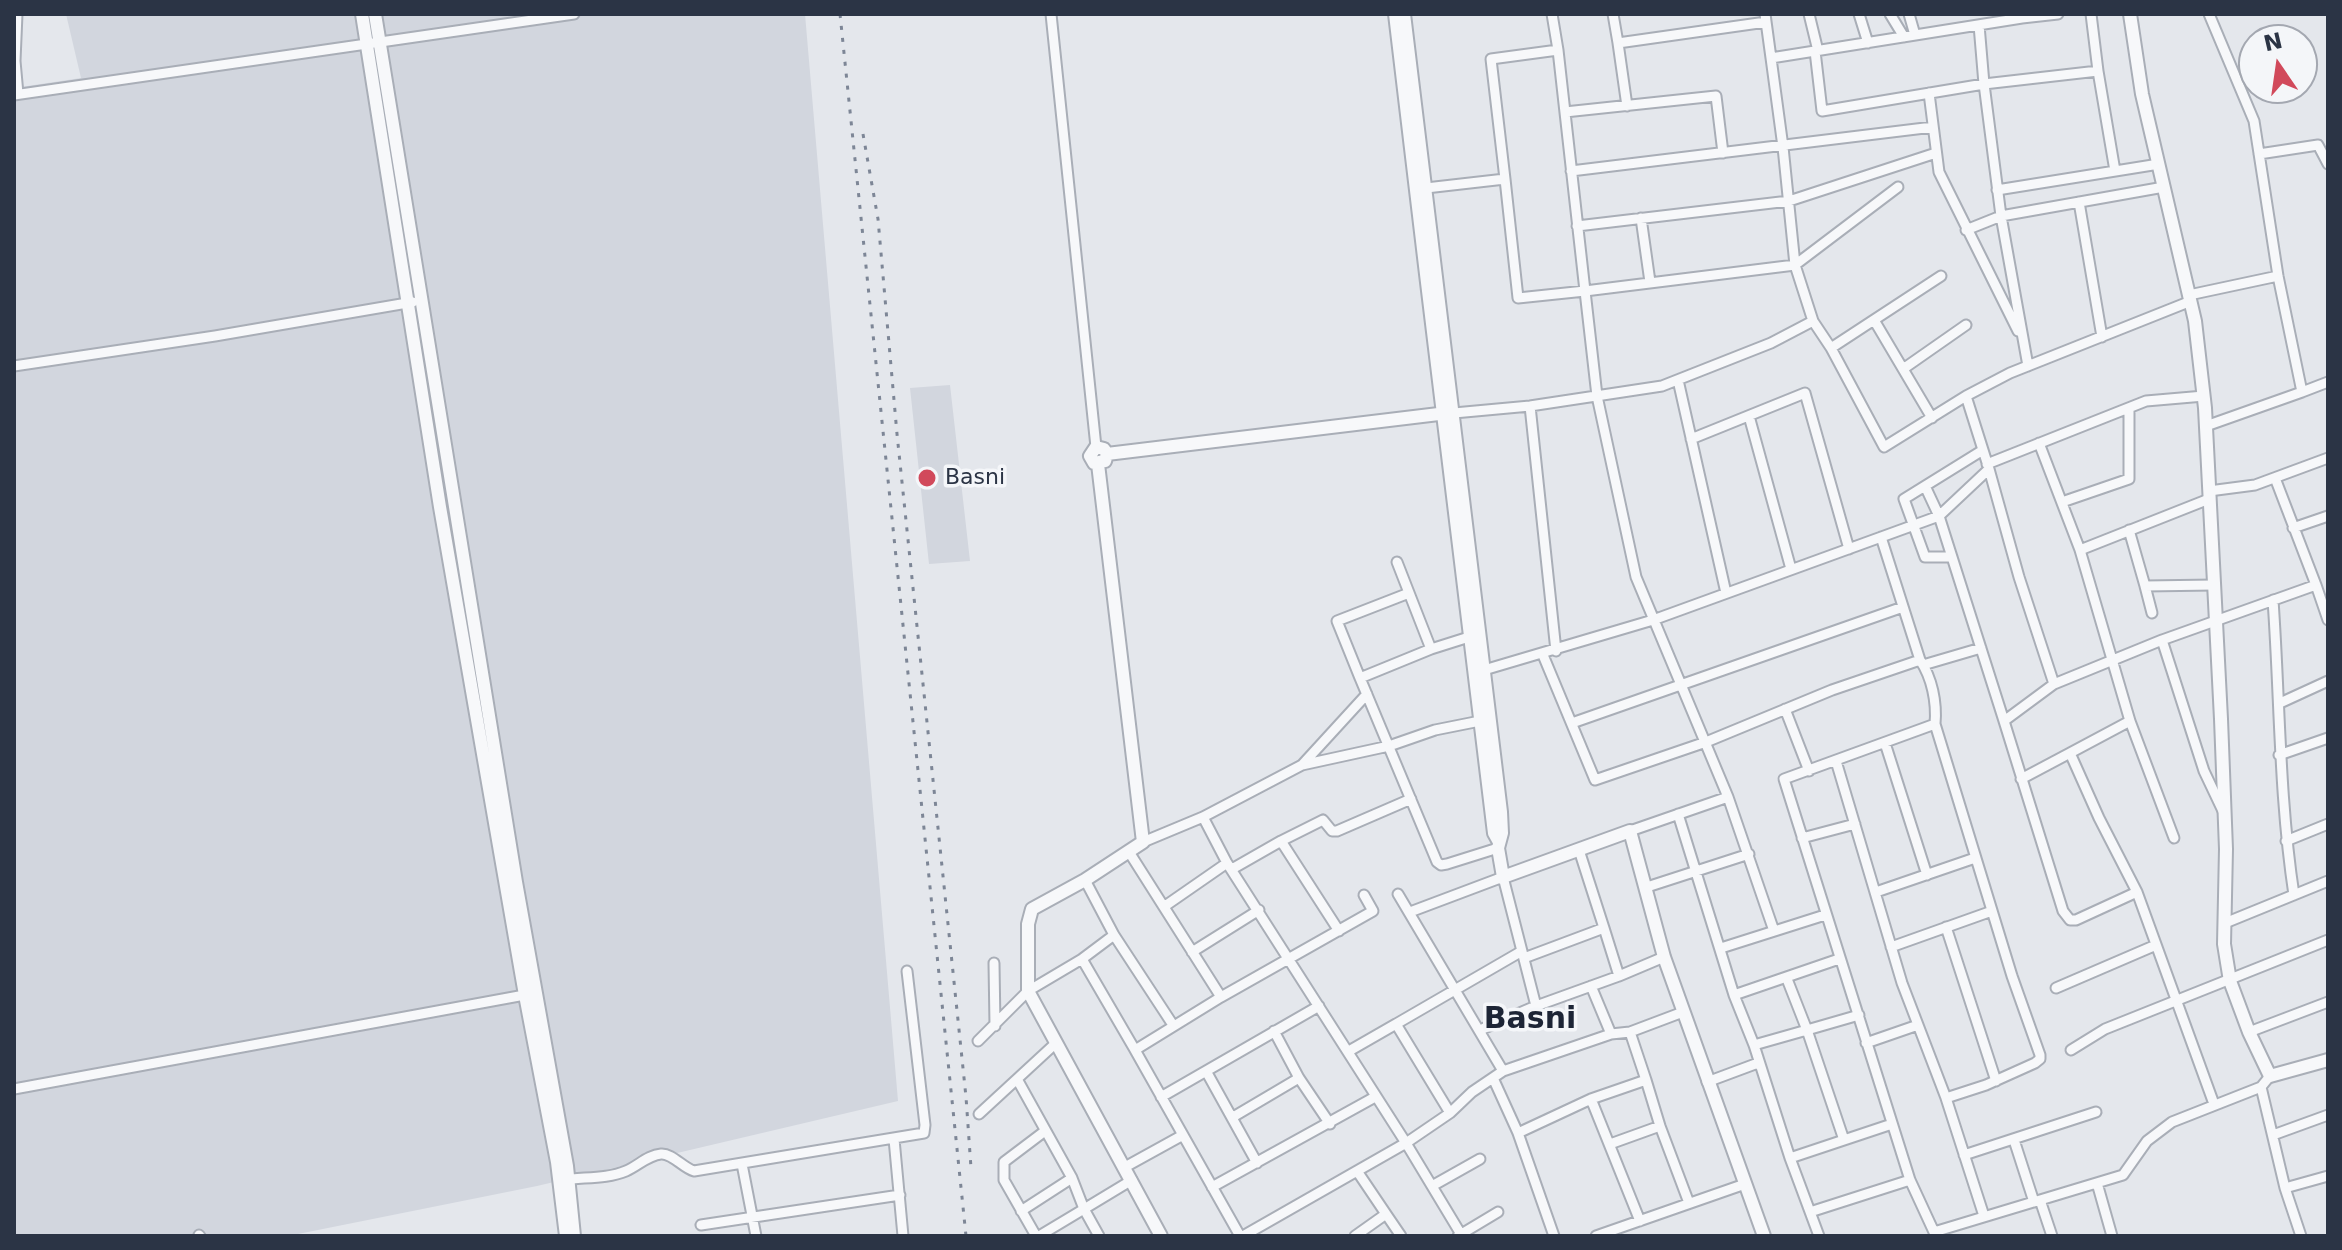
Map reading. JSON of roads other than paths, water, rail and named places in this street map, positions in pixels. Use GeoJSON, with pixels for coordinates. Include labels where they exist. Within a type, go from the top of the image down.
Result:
{"type":"FeatureCollection","features":[{"type":"Feature","properties":{"kind":"street"},"geometry":{"type":"LineString","coordinates":[[17,14],[16,94],[574,14]]}},
{"type":"Feature","properties":{"kind":"street"},"geometry":{"type":"LineString","coordinates":[[362,14],[373,45],[421,301],[531,994]]}},
{"type":"Feature","properties":{"kind":"street"},"geometry":{"type":"LineString","coordinates":[[375,14],[373,45],[407,303],[574,1236]]}},
{"type":"Feature","properties":{"kind":"street"},"geometry":{"type":"LineString","coordinates":[[1051,14],[1143,842]]}},
{"type":"Feature","properties":{"kind":"street"},"geometry":{"type":"LineString","coordinates":[[1395,14],[1426,223],[1448,413],[1484,670],[1501,812],[1502,833],[1498,845]]}},
{"type":"Feature","properties":{"kind":"street"},"geometry":{"type":"LineString","coordinates":[[1404,14],[1426,188],[1426,223]]}},
{"type":"Feature","properties":{"kind":"street"},"geometry":{"type":"LineString","coordinates":[[1552,14],[1597,396],[1636,577],[1728,797],[1774,931]]}},
{"type":"Feature","properties":{"kind":"street"},"geometry":{"type":"LineString","coordinates":[[1613,14],[1627,106]]}},
{"type":"Feature","properties":{"kind":"street"},"geometry":{"type":"LineString","coordinates":[[1809,14],[1822,111],[1984,84],[2098,71]]}},
{"type":"Feature","properties":{"kind":"street"},"geometry":{"type":"LineString","coordinates":[[1859,14],[1868,43]]}},
{"type":"Feature","properties":{"kind":"street"},"geometry":{"type":"LineString","coordinates":[[1890,14],[1904,37]]}},
{"type":"Feature","properties":{"kind":"street"},"geometry":{"type":"LineString","coordinates":[[1909,14],[1915,35]]}},
{"type":"Feature","properties":{"kind":"street"},"geometry":{"type":"LineString","coordinates":[[1771,58],[1904,37],[1980,21],[2058,14]]}},
{"type":"Feature","properties":{"kind":"street"},"geometry":{"type":"LineString","coordinates":[[2091,14],[2115,171]]}},
{"type":"Feature","properties":{"kind":"street"},"geometry":{"type":"LineString","coordinates":[[2130,14],[2142,94],[2190,298],[2204,396],[2225,814],[2224,944],[2230,981],[2270,1076]]}},
{"type":"Feature","properties":{"kind":"street"},"geometry":{"type":"LineString","coordinates":[[2209,14],[2254,121],[2278,276],[2302,392]]}},
{"type":"Feature","properties":{"kind":"street"},"geometry":{"type":"LineString","coordinates":[[1618,43],[1766,18],[1795,265],[1813,321],[1831,348],[1884,447],[1966,396],[2028,366],[2190,298],[2278,276]]}},
{"type":"Feature","properties":{"kind":"street"},"geometry":{"type":"LineString","coordinates":[[1980,21],[1997,190],[2028,366]]}},
{"type":"Feature","properties":{"kind":"street"},"geometry":{"type":"LineString","coordinates":[[1558,50],[1491,59],[1518,298],[1795,265],[1898,187]]}},
{"type":"Feature","properties":{"kind":"street"},"geometry":{"type":"LineString","coordinates":[[1929,93],[1939,172],[2024,343]]}},
{"type":"Feature","properties":{"kind":"street"},"geometry":{"type":"LineString","coordinates":[[1565,112],[1716,96],[1723,153]]}},
{"type":"Feature","properties":{"kind":"street"},"geometry":{"type":"LineString","coordinates":[[1571,171],[1933,127]]}},
{"type":"Feature","properties":{"kind":"street"},"geometry":{"type":"LineString","coordinates":[[2259,154],[2323,143],[2328,164]]}},
{"type":"Feature","properties":{"kind":"street"},"geometry":{"type":"LineString","coordinates":[[1577,226],[1789,201],[1936,153]]}},
{"type":"Feature","properties":{"kind":"street"},"geometry":{"type":"LineString","coordinates":[[1997,190],[2159,164]]}},
{"type":"Feature","properties":{"kind":"street"},"geometry":{"type":"LineString","coordinates":[[1426,188],[1505,179]]}},
{"type":"Feature","properties":{"kind":"street"},"geometry":{"type":"LineString","coordinates":[[1966,230],[2001,216],[2164,187]]}},
{"type":"Feature","properties":{"kind":"street"},"geometry":{"type":"LineString","coordinates":[[2079,202],[2102,337]]}},
{"type":"Feature","properties":{"kind":"street"},"geometry":{"type":"LineString","coordinates":[[1641,218],[1650,282]]}},
{"type":"Feature","properties":{"kind":"street"},"geometry":{"type":"LineString","coordinates":[[1831,348],[1941,276]]}},
{"type":"Feature","properties":{"kind":"street"},"geometry":{"type":"LineString","coordinates":[[14,366],[421,301]]}},
{"type":"Feature","properties":{"kind":"street"},"geometry":{"type":"LineString","coordinates":[[1874,320],[1932,418]]}},
{"type":"Feature","properties":{"kind":"street"},"geometry":{"type":"LineString","coordinates":[[1101,455],[1530,406],[1662,386],[1771,343],[1813,321]]}},
{"type":"Feature","properties":{"kind":"street"},"geometry":{"type":"LineString","coordinates":[[1903,369],[1966,325]]}},
{"type":"Feature","properties":{"kind":"street"},"geometry":{"type":"LineString","coordinates":[[1678,380],[1726,593]]}},
{"type":"Feature","properties":{"kind":"street"},"geometry":{"type":"LineString","coordinates":[[2206,426],[2328,382]]}},
{"type":"Feature","properties":{"kind":"street"},"geometry":{"type":"LineString","coordinates":[[1691,439],[1805,393],[1849,549]]}},
{"type":"Feature","properties":{"kind":"street"},"geometry":{"type":"LineString","coordinates":[[1966,396],[2054,684]]}},
{"type":"Feature","properties":{"kind":"street"},"geometry":{"type":"LineString","coordinates":[[1484,670],[1653,620],[1913,526],[1939,516],[1988,467],[2039,443],[2146,401],[2204,396]]}},
{"type":"Feature","properties":{"kind":"street"},"geometry":{"type":"LineString","coordinates":[[1530,406],[1556,651]]}},
{"type":"Feature","properties":{"kind":"street"},"geometry":{"type":"LineString","coordinates":[[2062,502],[2129,479],[2129,408]]}},
{"type":"Feature","properties":{"kind":"street"},"geometry":{"type":"LineString","coordinates":[[1448,413],[1469,637],[1494,833],[1536,1006]]}},
{"type":"Feature","properties":{"kind":"street"},"geometry":{"type":"LineString","coordinates":[[1749,416],[1791,569]]}},
{"type":"Feature","properties":{"kind":"street"},"geometry":{"type":"LineString","coordinates":[[2039,443],[2080,550],[2130,721],[2174,838]]}},
{"type":"Feature","properties":{"kind":"street"},"geometry":{"type":"LineString","coordinates":[[1952,557],[1925,557],[1904,499],[1983,450]]}},
{"type":"Feature","properties":{"kind":"street"},"geometry":{"type":"LineString","coordinates":[[2080,550],[2209,495],[2247,487],[2328,458]]}},
{"type":"Feature","properties":{"kind":"street"},"geometry":{"type":"LineString","coordinates":[[2275,478],[2328,620]]}},
{"type":"Feature","properties":{"kind":"street"},"geometry":{"type":"LineString","coordinates":[[1925,486],[1939,516],[2063,911],[2070,920],[2076,920],[2137,892]]}},
{"type":"Feature","properties":{"kind":"street"},"geometry":{"type":"LineString","coordinates":[[2293,528],[2328,516]]}},
{"type":"Feature","properties":{"kind":"street"},"geometry":{"type":"LineString","coordinates":[[2129,530],[2152,613]]}},
{"type":"Feature","properties":{"kind":"street"},"geometry":{"type":"LineString","coordinates":[[1881,537],[1934,695],[1937,707],[1935,724],[1975,858],[2040,1055],[2035,1063],[1996,1081],[1946,1098]]}},
{"type":"Feature","properties":{"kind":"street"},"geometry":{"type":"LineString","coordinates":[[1397,562],[1431,649]]}},
{"type":"Feature","properties":{"kind":"street"},"geometry":{"type":"LineString","coordinates":[[2145,586],[2214,585]]}},
{"type":"Feature","properties":{"kind":"street"},"geometry":{"type":"LineString","coordinates":[[2004,721],[2054,684],[2113,658],[2316,585]]}},
{"type":"Feature","properties":{"kind":"street"},"geometry":{"type":"LineString","coordinates":[[1409,593],[1337,621],[1437,862],[1441,865],[1498,845]]}},
{"type":"Feature","properties":{"kind":"street"},"geometry":{"type":"LineString","coordinates":[[2273,600],[2280,703],[2279,755],[2294,895]]}},
{"type":"Feature","properties":{"kind":"street"},"geometry":{"type":"LineString","coordinates":[[1572,723],[1903,607]]}},
{"type":"Feature","properties":{"kind":"street"},"geometry":{"type":"LineString","coordinates":[[1360,678],[1469,637]]}},
{"type":"Feature","properties":{"kind":"street"},"geometry":{"type":"LineString","coordinates":[[2162,640],[2204,771],[2225,814]]}},
{"type":"Feature","properties":{"kind":"street"},"geometry":{"type":"LineString","coordinates":[[1543,655],[1595,780],[1922,662],[1981,648]]}},
{"type":"Feature","properties":{"kind":"street"},"geometry":{"type":"LineString","coordinates":[[2280,703],[2328,681]]}},
{"type":"Feature","properties":{"kind":"street"},"geometry":{"type":"LineString","coordinates":[[1302,765],[1367,694]]}},
{"type":"Feature","properties":{"kind":"street"},"geometry":{"type":"LineString","coordinates":[[1785,709],[1809,771]]}},
{"type":"Feature","properties":{"kind":"street"},"geometry":{"type":"LineString","coordinates":[[1161,1236],[1028,991],[1028,924],[1032,909],[1085,880],[1143,842],[1203,817],[1302,765],[1389,746],[1435,730],[1480,721]]}},
{"type":"Feature","properties":{"kind":"street"},"geometry":{"type":"LineString","coordinates":[[2021,779],[2130,721]]}},
{"type":"Feature","properties":{"kind":"street"},"geometry":{"type":"LineString","coordinates":[[1934,1232],[1910,1180],[1784,779],[1935,724]]}},
{"type":"Feature","properties":{"kind":"street"},"geometry":{"type":"LineString","coordinates":[[2279,755],[2328,738]]}},
{"type":"Feature","properties":{"kind":"street"},"geometry":{"type":"LineString","coordinates":[[1885,743],[1927,875]]}},
{"type":"Feature","properties":{"kind":"street"},"geometry":{"type":"LineString","coordinates":[[2070,753],[2137,892],[2214,1104]]}},
{"type":"Feature","properties":{"kind":"street"},"geometry":{"type":"LineString","coordinates":[[1836,761],[1891,947],[1946,1098],[1984,1216]]}},
{"type":"Feature","properties":{"kind":"street"},"geometry":{"type":"LineString","coordinates":[[1410,912],[1728,797]]}},
{"type":"Feature","properties":{"kind":"street"},"geometry":{"type":"LineString","coordinates":[[1165,906],[1230,866],[1323,820],[1332,831],[1337,831],[1411,799]]}},
{"type":"Feature","properties":{"kind":"street"},"geometry":{"type":"LineString","coordinates":[[1678,814],[1734,995],[1819,1236]]}},
{"type":"Feature","properties":{"kind":"street"},"geometry":{"type":"LineString","coordinates":[[1203,817],[1230,866],[1349,1051],[1460,1235],[1498,1212]]}},
{"type":"Feature","properties":{"kind":"street"},"geometry":{"type":"LineString","coordinates":[[1802,838],[1855,824]]}},
{"type":"Feature","properties":{"kind":"street"},"geometry":{"type":"LineString","coordinates":[[2286,841],[2328,824]]}},
{"type":"Feature","properties":{"kind":"street"},"geometry":{"type":"LineString","coordinates":[[1630,831],[1664,957],[1764,1236]]}},
{"type":"Feature","properties":{"kind":"street"},"geometry":{"type":"LineString","coordinates":[[1281,841],[1339,931]]}},
{"type":"Feature","properties":{"kind":"street"},"geometry":{"type":"LineString","coordinates":[[1579,850],[1619,976]]}},
{"type":"Feature","properties":{"kind":"street"},"geometry":{"type":"LineString","coordinates":[[1129,852],[1221,997]]}},
{"type":"Feature","properties":{"kind":"street"},"geometry":{"type":"LineString","coordinates":[[1647,887],[1749,854]]}},
{"type":"Feature","properties":{"kind":"street"},"geometry":{"type":"LineString","coordinates":[[1876,892],[1975,858]]}},
{"type":"Feature","properties":{"kind":"street"},"geometry":{"type":"LineString","coordinates":[[1085,880],[1114,935],[1173,1025]]}},
{"type":"Feature","properties":{"kind":"street"},"geometry":{"type":"LineString","coordinates":[[2225,923],[2328,881]]}},
{"type":"Feature","properties":{"kind":"street"},"geometry":{"type":"LineString","coordinates":[[1398,894],[1503,1071]]}},
{"type":"Feature","properties":{"kind":"street"},"geometry":{"type":"LineString","coordinates":[[1135,1050],[1173,1025],[1373,911],[1364,895]]}},
{"type":"Feature","properties":{"kind":"street"},"geometry":{"type":"LineString","coordinates":[[1192,952],[1259,910]]}},
{"type":"Feature","properties":{"kind":"street"},"geometry":{"type":"LineString","coordinates":[[1891,947],[1992,911]]}},
{"type":"Feature","properties":{"kind":"street"},"geometry":{"type":"LineString","coordinates":[[1721,948],[1825,915]]}},
{"type":"Feature","properties":{"kind":"street"},"geometry":{"type":"LineString","coordinates":[[1946,927],[1996,1081]]}},
{"type":"Feature","properties":{"kind":"street"},"geometry":{"type":"LineString","coordinates":[[1349,1051],[1454,990],[1523,955],[1604,928]]}},
{"type":"Feature","properties":{"kind":"street"},"geometry":{"type":"LineString","coordinates":[[978,1041],[1028,991],[1082,959],[1114,935]]}},
{"type":"Feature","properties":{"kind":"street"},"geometry":{"type":"LineString","coordinates":[[2071,1050],[2105,1029],[2328,940]]}},
{"type":"Feature","properties":{"kind":"street"},"geometry":{"type":"LineString","coordinates":[[2056,988],[2156,945]]}},
{"type":"Feature","properties":{"kind":"street"},"geometry":{"type":"LineString","coordinates":[[1480,1030],[1664,957]]}},
{"type":"Feature","properties":{"kind":"street"},"geometry":{"type":"LineString","coordinates":[[1082,959],[1241,1236],[1406,1143],[1503,1071],[1611,1034],[1630,1032],[1683,1012]]}},
{"type":"Feature","properties":{"kind":"street"},"geometry":{"type":"LineString","coordinates":[[1734,995],[1839,959]]}},
{"type":"Feature","properties":{"kind":"street"},"geometry":{"type":"LineString","coordinates":[[994,963],[995,1026]]}},
{"type":"Feature","properties":{"kind":"street"},"geometry":{"type":"LineString","coordinates":[[564,1179],[600,1177],[626,1171],[661,1154],[694,1171],[924,1133],[907,971]]}},
{"type":"Feature","properties":{"kind":"street"},"geometry":{"type":"LineString","coordinates":[[1787,979],[1844,1140]]}},
{"type":"Feature","properties":{"kind":"street"},"geometry":{"type":"LineString","coordinates":[[1591,986],[1611,1034]]}},
{"type":"Feature","properties":{"kind":"street"},"geometry":{"type":"LineString","coordinates":[[14,1089],[531,994]]}},
{"type":"Feature","properties":{"kind":"street"},"geometry":{"type":"LineString","coordinates":[[2249,1032],[2328,1002]]}},
{"type":"Feature","properties":{"kind":"street"},"geometry":{"type":"LineString","coordinates":[[1161,1097],[1319,1006]]}},
{"type":"Feature","properties":{"kind":"street"},"geometry":{"type":"LineString","coordinates":[[1754,1045],[1859,1015]]}},
{"type":"Feature","properties":{"kind":"street"},"geometry":{"type":"LineString","coordinates":[[1396,1024],[1450,1113]]}},
{"type":"Feature","properties":{"kind":"street"},"geometry":{"type":"LineString","coordinates":[[1866,1043],[1918,1025]]}},
{"type":"Feature","properties":{"kind":"street"},"geometry":{"type":"LineString","coordinates":[[1274,1031],[1299,1078],[1330,1124]]}},
{"type":"Feature","properties":{"kind":"street"},"geometry":{"type":"LineString","coordinates":[[1630,1032],[1689,1203]]}},
{"type":"Feature","properties":{"kind":"street"},"geometry":{"type":"LineString","coordinates":[[979,1114],[1056,1043]]}},
{"type":"Feature","properties":{"kind":"street"},"geometry":{"type":"LineString","coordinates":[[1921,1236],[2123,1175],[2147,1141],[2172,1122],[2261,1087],[2270,1076],[2328,1060]]}},
{"type":"Feature","properties":{"kind":"street"},"geometry":{"type":"LineString","coordinates":[[1707,1082],[1758,1063]]}},
{"type":"Feature","properties":{"kind":"street"},"geometry":{"type":"LineString","coordinates":[[1206,1071],[1257,1163]]}},
{"type":"Feature","properties":{"kind":"street"},"geometry":{"type":"LineString","coordinates":[[1233,1117],[1299,1078]]}},
{"type":"Feature","properties":{"kind":"street"},"geometry":{"type":"LineString","coordinates":[[1493,1078],[1518,1133],[1554,1236]]}},
{"type":"Feature","properties":{"kind":"street"},"geometry":{"type":"LineString","coordinates":[[1017,1079],[1072,1178],[1099,1236]]}},
{"type":"Feature","properties":{"kind":"street"},"geometry":{"type":"LineString","coordinates":[[1518,1133],[1591,1099],[1646,1080]]}},
{"type":"Feature","properties":{"kind":"street"},"geometry":{"type":"LineString","coordinates":[[2261,1087],[2285,1188],[2301,1236]]}},
{"type":"Feature","properties":{"kind":"street"},"geometry":{"type":"LineString","coordinates":[[1212,1187],[1375,1097]]}},
{"type":"Feature","properties":{"kind":"street"},"geometry":{"type":"LineString","coordinates":[[1591,1099],[1640,1221]]}},
{"type":"Feature","properties":{"kind":"street"},"geometry":{"type":"LineString","coordinates":[[1964,1155],[2096,1112]]}},
{"type":"Feature","properties":{"kind":"street"},"geometry":{"type":"LineString","coordinates":[[2273,1135],[2328,1115]]}},
{"type":"Feature","properties":{"kind":"street"},"geometry":{"type":"LineString","coordinates":[[1790,1158],[1892,1124]]}},
{"type":"Feature","properties":{"kind":"street"},"geometry":{"type":"LineString","coordinates":[[1610,1144],[1660,1126]]}},
{"type":"Feature","properties":{"kind":"street"},"geometry":{"type":"LineString","coordinates":[[1045,1131],[1004,1162],[1004,1180],[1038,1236],[1132,1180]]}},
{"type":"Feature","properties":{"kind":"street"},"geometry":{"type":"LineString","coordinates":[[1125,1167],[1183,1135]]}},
{"type":"Feature","properties":{"kind":"street"},"geometry":{"type":"LineString","coordinates":[[894,1139],[903,1236]]}},
{"type":"Feature","properties":{"kind":"street"},"geometry":{"type":"LineString","coordinates":[[2014,1140],[2052,1236]]}},
{"type":"Feature","properties":{"kind":"street"},"geometry":{"type":"LineString","coordinates":[[1432,1186],[1480,1159]]}},
{"type":"Feature","properties":{"kind":"street"},"geometry":{"type":"LineString","coordinates":[[742,1164],[756,1236]]}},
{"type":"Feature","properties":{"kind":"street"},"geometry":{"type":"LineString","coordinates":[[1357,1171],[1401,1236]]}},
{"type":"Feature","properties":{"kind":"street"},"geometry":{"type":"LineString","coordinates":[[2285,1188],[2328,1176]]}},
{"type":"Feature","properties":{"kind":"street"},"geometry":{"type":"LineString","coordinates":[[1021,1211],[1072,1178]]}},
{"type":"Feature","properties":{"kind":"street"},"geometry":{"type":"LineString","coordinates":[[564,1179],[566,1236]]}},
{"type":"Feature","properties":{"kind":"street"},"geometry":{"type":"LineString","coordinates":[[1810,1212],[1910,1180]]}},
{"type":"Feature","properties":{"kind":"street"},"geometry":{"type":"LineString","coordinates":[[2097,1183],[2112,1236]]}},
{"type":"Feature","properties":{"kind":"street"},"geometry":{"type":"LineString","coordinates":[[1596,1236],[1745,1184]]}},
{"type":"Feature","properties":{"kind":"street"},"geometry":{"type":"LineString","coordinates":[[701,1225],[900,1195]]}},
{"type":"Feature","properties":{"kind":"street"},"geometry":{"type":"LineString","coordinates":[[1355,1236],[1386,1214]]}},
{"type":"Feature","properties":{"kind":"railway"},"geometry":{"type":"LineString","coordinates":[[840,14],[966,1236]]}},
{"type":"Feature","properties":{"kind":"railway"},"geometry":{"type":"LineString","coordinates":[[863,134],[878,219],[971,1168]]}},
{"type":"Feature","properties":{"kind":"place","name":"Basni"},"geometry":{"type":"Point","coordinates":[927,478]}},
{"type":"Feature","properties":{"kind":"district","name":"Basni"},"geometry":{"type":"Point","coordinates":[1530,1020]}}]}
